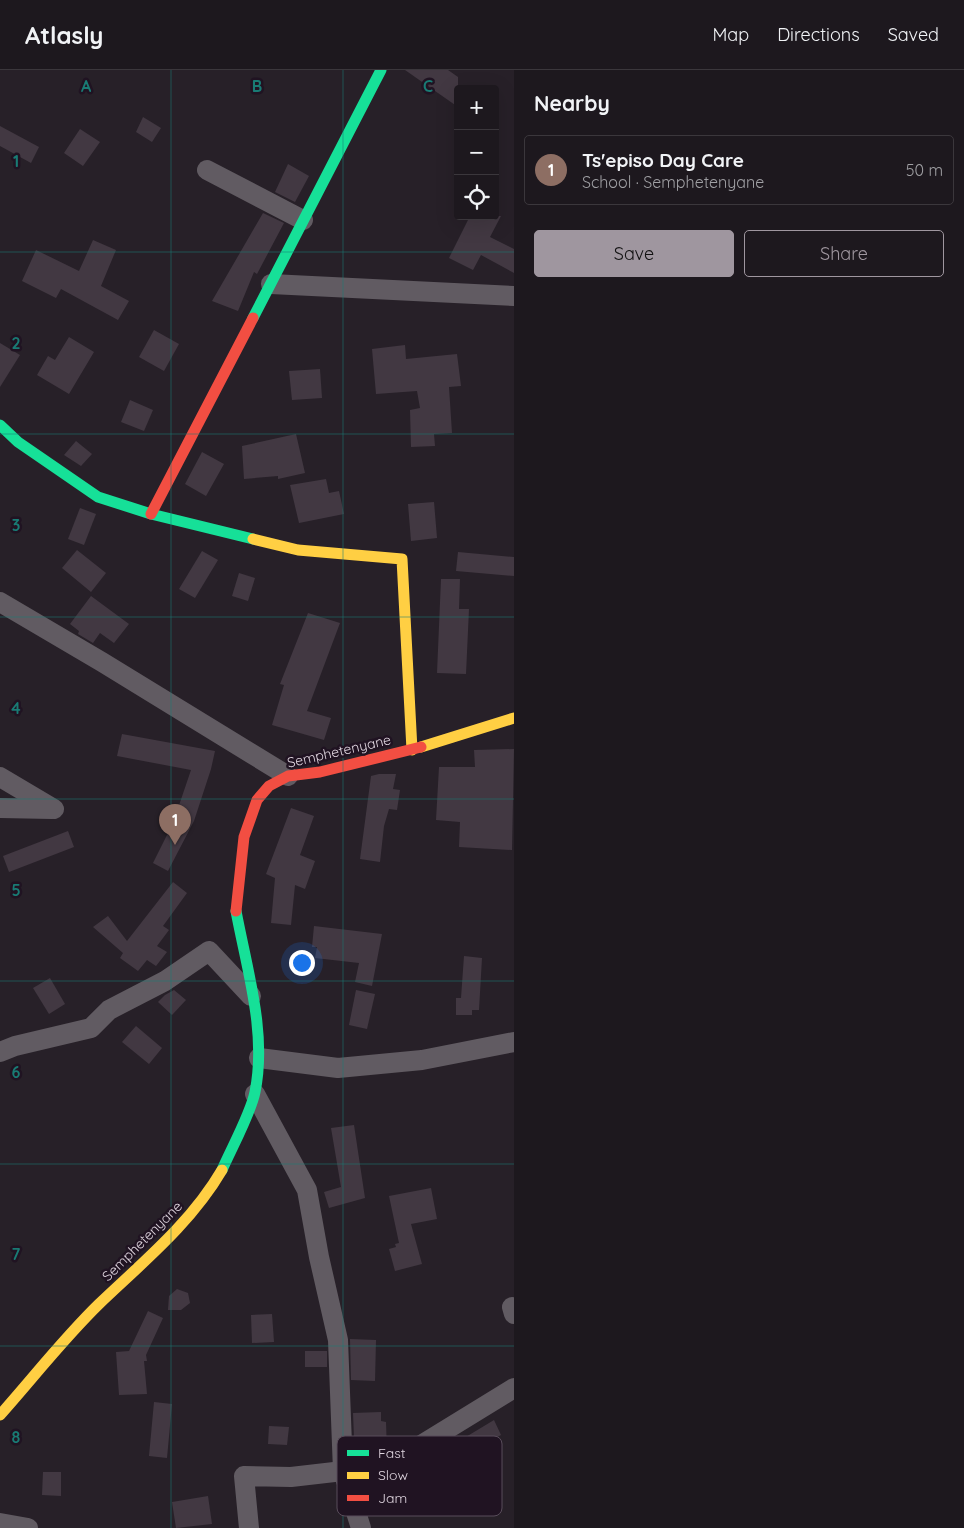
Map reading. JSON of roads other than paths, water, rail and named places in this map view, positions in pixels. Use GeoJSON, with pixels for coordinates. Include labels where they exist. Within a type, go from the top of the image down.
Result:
{"type":"FeatureCollection","features":[{"type":"Feature","properties":{"kind":"street"},"geometry":{"type":"LineString","coordinates":[[151,514],[381,70]]}},
{"type":"Feature","properties":{"kind":"street"},"geometry":{"type":"LineString","coordinates":[[207,170],[303,220]]}},
{"type":"Feature","properties":{"kind":"street"},"geometry":{"type":"LineString","coordinates":[[271,284],[514,296]]}},
{"type":"Feature","properties":{"kind":"street"},"geometry":{"type":"LineString","coordinates":[[0,425],[18,442],[98,497],[151,514],[298,550],[402,559],[412,750]]}},
{"type":"Feature","properties":{"kind":"street"},"geometry":{"type":"LineString","coordinates":[[0,602],[288,776]]}},
{"type":"Feature","properties":{"kind":"street","name":"Semphetenyane"},"geometry":{"type":"LineString","coordinates":[[0,1415],[98,1305],[148,1260],[198,1205],[220,1171],[255,1094],[259,1058],[258,1028],[236,908],[240,857],[244,837],[257,800],[269,786],[288,776],[320,772],[412,750],[514,718]]}},
{"type":"Feature","properties":{"kind":"street"},"geometry":{"type":"LineString","coordinates":[[0,777],[54,809],[0,808]]}},
{"type":"Feature","properties":{"kind":"street"},"geometry":{"type":"LineString","coordinates":[[0,1052],[15,1046],[91,1028],[109,1010],[165,981],[209,951],[251,996]]}},
{"type":"Feature","properties":{"kind":"street"},"geometry":{"type":"LineString","coordinates":[[259,1058],[338,1068],[422,1060],[514,1042]]}},
{"type":"Feature","properties":{"kind":"street"},"geometry":{"type":"LineString","coordinates":[[255,1094],[306,1190],[338,1340],[343,1436]]}},
{"type":"Feature","properties":{"kind":"street"},"geometry":{"type":"LineString","coordinates":[[426,1436],[514,1388]]}},
{"type":"Feature","properties":{"kind":"street"},"geometry":{"type":"LineString","coordinates":[[248,1528],[244,1476],[337,1480]]}},
{"type":"Feature","properties":{"kind":"street"},"geometry":{"type":"LineString","coordinates":[[357,1516],[361,1528]]}},
{"type":"Feature","properties":{"kind":"street"},"geometry":{"type":"LineString","coordinates":[[0,1523],[28,1528]]}},
{"type":"Feature","properties":{"kind":"place","name":"Ts'episo Day Care"},"geometry":{"type":"Point","coordinates":[175,845]}}]}
